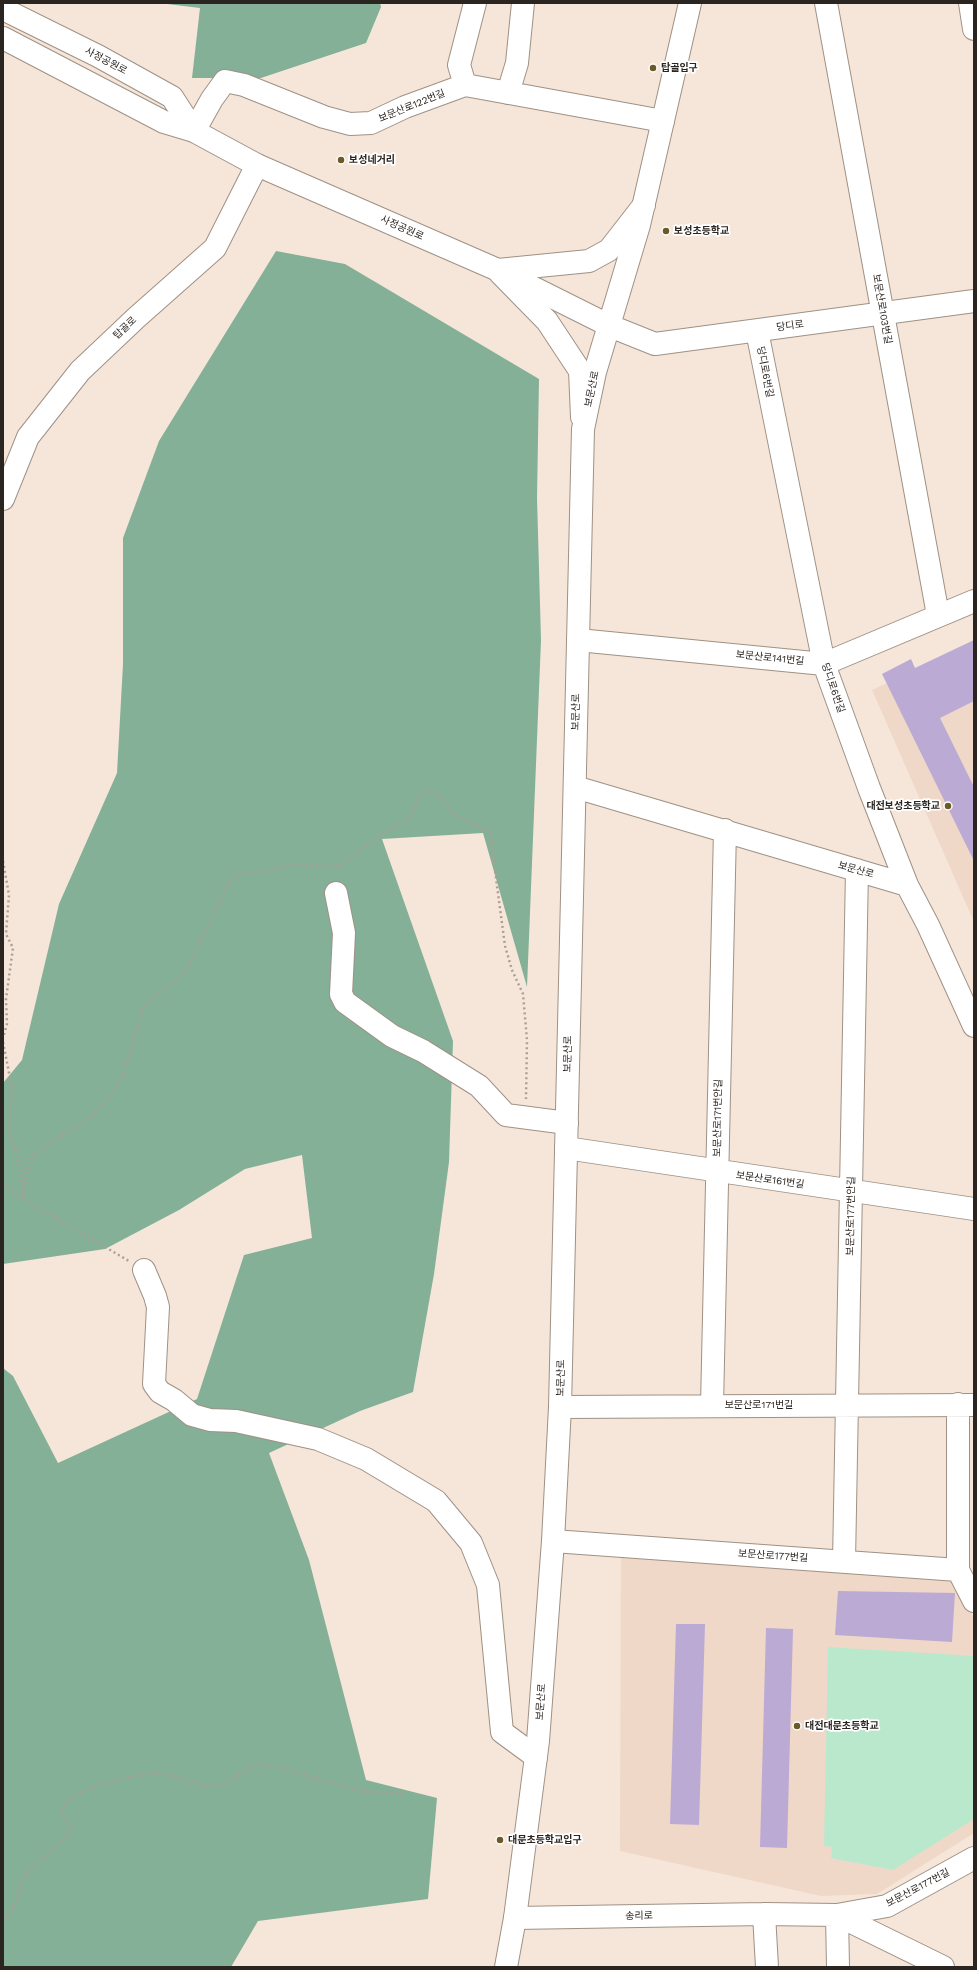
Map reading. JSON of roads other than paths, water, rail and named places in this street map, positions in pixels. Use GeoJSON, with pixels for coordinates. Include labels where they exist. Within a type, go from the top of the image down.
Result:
{"type":"FeatureCollection","features":[{"type":"Feature","properties":{"kind":"street"},"geometry":{"type":"LineString","coordinates":[[475,3],[459,65],[465,85],[663,122]]}},
{"type":"Feature","properties":{"kind":"street"},"geometry":{"type":"LineString","coordinates":[[508,93],[517,63],[523,3]]}},
{"type":"Feature","properties":{"kind":"street","name":"보문산로"},"geometry":{"type":"LineString","coordinates":[[506,1967],[515,1918],[536,1757],[553,1541],[560,1407],[583,429],[595,372],[610,326],[644,205],[690,3]]}},
{"type":"Feature","properties":{"kind":"street","name":"보문산로103번길"},"geometry":{"type":"LineString","coordinates":[[826,3],[938,616]]}},
{"type":"Feature","properties":{"kind":"street"},"geometry":{"type":"LineString","coordinates":[[970,3],[974,28]]}},
{"type":"Feature","properties":{"kind":"street","name":"사정공원로"},"geometry":{"type":"LineString","coordinates":[[3,9],[98,56],[172,98],[194,131]]}},
{"type":"Feature","properties":{"kind":"street","name":"사정공원로"},"geometry":{"type":"LineString","coordinates":[[3,38],[164,122],[194,131],[257,165],[498,270],[610,326]]}},
{"type":"Feature","properties":{"kind":"street","name":"보문산로122번길"},"geometry":{"type":"LineString","coordinates":[[194,131],[212,99],[225,81],[244,85],[324,117],[350,124],[371,123],[406,107],[465,85]]}},
{"type":"Feature","properties":{"kind":"street","name":"탑골로"},"geometry":{"type":"LineString","coordinates":[[3,496],[28,438],[80,371],[136,318],[215,248],[257,165]]}},
{"type":"Feature","properties":{"kind":"street"},"geometry":{"type":"LineString","coordinates":[[498,270],[589,260],[609,250],[644,205]]}},
{"type":"Feature","properties":{"kind":"street"},"geometry":{"type":"LineString","coordinates":[[498,270],[548,321],[580,371],[583,429]]}},
{"type":"Feature","properties":{"kind":"street","name":"당디로"},"geometry":{"type":"LineString","coordinates":[[610,326],[655,344],[974,300]]}},
{"type":"Feature","properties":{"kind":"street","name":"당디로6번길"},"geometry":{"type":"LineString","coordinates":[[757,330],[824,664],[869,788],[907,885],[928,925],[974,1026]]}},
{"type":"Feature","properties":{"kind":"street","name":"보문산로141번길"},"geometry":{"type":"LineString","coordinates":[[578,640],[824,664],[974,601]]}},
{"type":"Feature","properties":{"kind":"street","name":"보문산로"},"geometry":{"type":"LineString","coordinates":[[575,787],[725,830],[907,885]]}},
{"type":"Feature","properties":{"kind":"street","name":"보문산로171번안길"},"geometry":{"type":"LineString","coordinates":[[712,1405],[725,830]]}},
{"type":"Feature","properties":{"kind":"street","name":"보문산로177번안길"},"geometry":{"type":"LineString","coordinates":[[844,1561],[857,870]]}},
{"type":"Feature","properties":{"kind":"street"},"geometry":{"type":"LineString","coordinates":[[336,893],[344,933],[341,994],[345,1002],[392,1036],[423,1051],[479,1086],[506,1115],[567,1123]]}},
{"type":"Feature","properties":{"kind":"street","name":"보문산로161번길"},"geometry":{"type":"LineString","coordinates":[[566,1148],[717,1172],[974,1209]]}},
{"type":"Feature","properties":{"kind":"street"},"geometry":{"type":"LineString","coordinates":[[144,1270],[158,1307],[154,1384],[160,1392],[174,1400],[192,1414],[210,1420],[236,1421],[318,1439],[366,1459],[436,1501],[471,1543],[488,1585],[502,1732],[536,1757]]}},
{"type":"Feature","properties":{"kind":"street","name":"보문산로171번길"},"geometry":{"type":"LineString","coordinates":[[560,1407],[966,1404],[958,1570]]}},
{"type":"Feature","properties":{"kind":"street","name":"보문산로177번길"},"geometry":{"type":"LineString","coordinates":[[553,1541],[958,1570]]}},
{"type":"Feature","properties":{"kind":"street"},"geometry":{"type":"LineString","coordinates":[[958,1570],[974,1601]]}},
{"type":"Feature","properties":{"kind":"street","name":"보문산로177번길"},"geometry":{"type":"LineString","coordinates":[[837,1915],[887,1906],[974,1858]]}},
{"type":"Feature","properties":{"kind":"street"},"geometry":{"type":"LineString","coordinates":[[764,1914],[767,1967]]}},
{"type":"Feature","properties":{"kind":"street","name":"송리로"},"geometry":{"type":"LineString","coordinates":[[515,1918],[764,1914],[837,1915],[944,1967]]}},
{"type":"Feature","properties":{"kind":"street"},"geometry":{"type":"LineString","coordinates":[[837,1915],[838,1967]]}},
{"type":"Feature","properties":{"kind":"place","name":"탑골입구"},"geometry":{"type":"Point","coordinates":[653,68]}},
{"type":"Feature","properties":{"kind":"place","name":"보성네거리"},"geometry":{"type":"Point","coordinates":[341,160]}},
{"type":"Feature","properties":{"kind":"place","name":"보성초등학교"},"geometry":{"type":"Point","coordinates":[666,231]}},
{"type":"Feature","properties":{"kind":"place","name":"대전보성초등학교"},"geometry":{"type":"Point","coordinates":[948,806]}},
{"type":"Feature","properties":{"kind":"place","name":"대전대문초등학교"},"geometry":{"type":"Point","coordinates":[797,1726]}},
{"type":"Feature","properties":{"kind":"place","name":"대문초등학교입구"},"geometry":{"type":"Point","coordinates":[500,1840]}}]}
